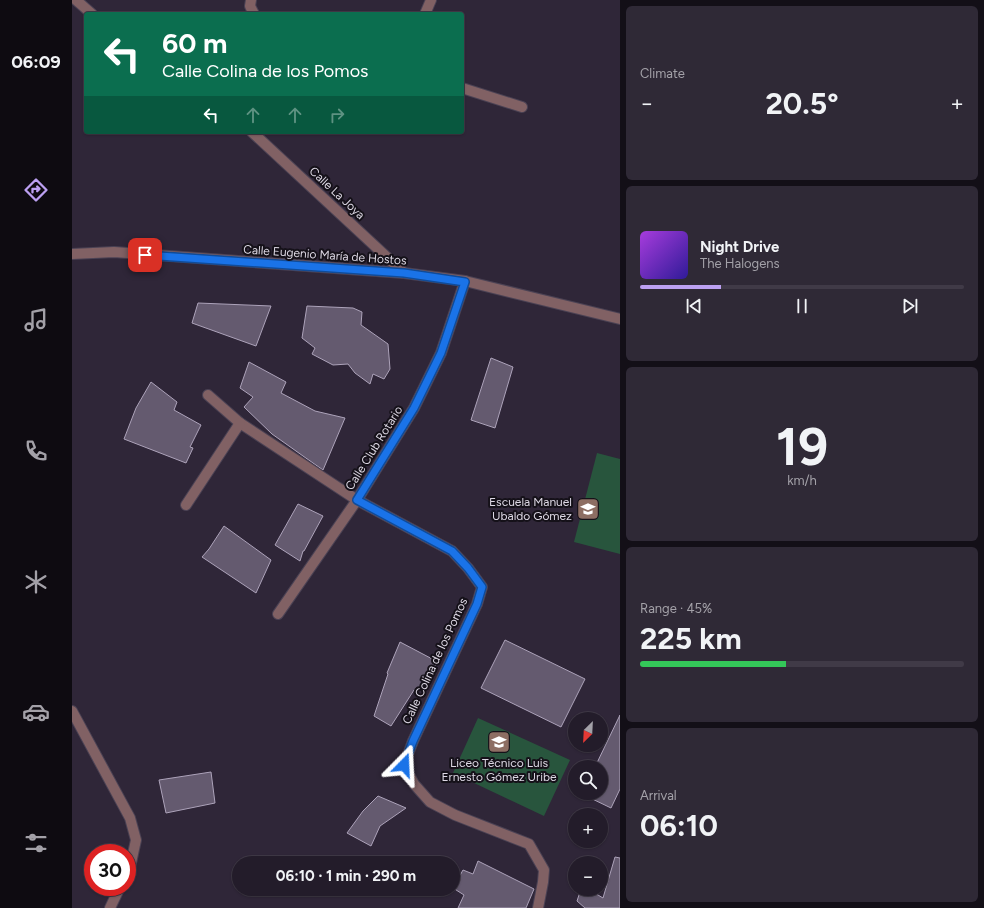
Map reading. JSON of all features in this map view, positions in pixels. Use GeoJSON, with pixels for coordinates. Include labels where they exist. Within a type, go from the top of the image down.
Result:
{"type":"FeatureCollection","features":[{"type":"Feature","properties":{"kind":"street"},"geometry":{"type":"LineString","coordinates":[[76,0],[90,12]]}},
{"type":"Feature","properties":{"kind":"street"},"geometry":{"type":"LineString","coordinates":[[251,0],[250,6],[253,12]]}},
{"type":"Feature","properties":{"kind":"street"},"geometry":{"type":"LineString","coordinates":[[426,12],[431,0]]}},
{"type":"Feature","properties":{"kind":"street"},"geometry":{"type":"LineString","coordinates":[[464,89],[522,107]]}},
{"type":"Feature","properties":{"kind":"street","name":"Calle La Joya"},"geometry":{"type":"LineString","coordinates":[[254,134],[404,273]]}},
{"type":"Feature","properties":{"kind":"street","name":"Calle Eugenio María de Hostos"},"geometry":{"type":"LineString","coordinates":[[72,254],[114,252],[404,273],[465,282],[620,319]]}},
{"type":"Feature","properties":{"kind":"street","name":"Calle Club Rotario"},"geometry":{"type":"LineString","coordinates":[[278,614],[357,500],[414,408],[441,353],[465,282]]}},
{"type":"Feature","properties":{"kind":"street","name":"Calle Colina de los Pomos"},"geometry":{"type":"LineString","coordinates":[[208,395],[240,423],[357,500],[452,551],[468,568],[482,587],[477,604],[413,741],[404,765],[414,784],[430,802],[455,815],[529,844],[544,870],[538,908]]}},
{"type":"Feature","properties":{"kind":"street"},"geometry":{"type":"LineString","coordinates":[[186,506],[240,423]]}},
{"type":"Feature","properties":{"kind":"street"},"geometry":{"type":"LineString","coordinates":[[72,711],[130,818],[136,840],[135,844]]}},
{"type":"Feature","properties":{"kind":"street"},"geometry":{"type":"LineString","coordinates":[[110,908],[116,896]]}},
{"type":"Feature","properties":{"kind":"green space"},"geometry":{"type":"Polygon","coordinates":[[[597,453],[620,459],[620,554],[574,542],[597,453]]]}},
{"type":"Feature","properties":{"kind":"green space"},"geometry":{"type":"Polygon","coordinates":[[[478,718],[570,760],[568,760],[568,764],[544,816],[453,773],[478,718]]]}},
{"type":"Feature","properties":{"kind":"building"},"geometry":{"type":"Polygon","coordinates":[[[198,303],[271,306],[256,346],[192,323],[198,303]]]}},
{"type":"Feature","properties":{"kind":"building"},"geometry":{"type":"Polygon","coordinates":[[[307,306],[353,308],[362,312],[361,325],[388,344],[390,369],[384,379],[373,374],[370,384],[355,373],[348,364],[333,365],[312,354],[315,348],[302,338],[307,306]]]}},
{"type":"Feature","properties":{"kind":"building"},"geometry":{"type":"Polygon","coordinates":[[[491,358],[513,367],[495,428],[471,420],[491,358]]]}},
{"type":"Feature","properties":{"kind":"building"},"geometry":{"type":"Polygon","coordinates":[[[249,362],[286,382],[281,393],[315,411],[345,418],[323,470],[272,434],[244,407],[253,397],[240,388],[249,362]]]}},
{"type":"Feature","properties":{"kind":"building"},"geometry":{"type":"Polygon","coordinates":[[[151,382],[177,402],[174,410],[201,425],[190,447],[193,448],[186,463],[124,439],[136,408],[151,382]]]}},
{"type":"Feature","properties":{"kind":"building"},"geometry":{"type":"Polygon","coordinates":[[[298,504],[323,516],[303,551],[300,561],[275,545],[298,504]]]}},
{"type":"Feature","properties":{"kind":"building"},"geometry":{"type":"Polygon","coordinates":[[[224,526],[271,560],[256,593],[202,557],[224,526]]]}},
{"type":"Feature","properties":{"kind":"building"},"geometry":{"type":"Polygon","coordinates":[[[505,640],[585,679],[561,727],[481,688],[505,640]]]}},
{"type":"Feature","properties":{"kind":"building"},"geometry":{"type":"Polygon","coordinates":[[[400,642],[438,662],[418,692],[414,690],[391,726],[374,716],[388,674],[387,673],[400,642]]]}},
{"type":"Feature","properties":{"kind":"building"},"geometry":{"type":"Polygon","coordinates":[[[620,715],[620,789],[611,808],[594,800],[608,800],[608,760],[598,760],[602,752],[608,752],[608,740],[620,715]]]}},
{"type":"Feature","properties":{"kind":"building"},"geometry":{"type":"Polygon","coordinates":[[[211,772],[215,803],[166,813],[159,780],[211,772]]]}},
{"type":"Feature","properties":{"kind":"building"},"geometry":{"type":"Polygon","coordinates":[[[378,796],[406,808],[380,826],[371,846],[347,833],[363,811],[378,796]]]}},
{"type":"Feature","properties":{"kind":"building"},"geometry":{"type":"Polygon","coordinates":[[[615,857],[620,858],[620,908],[585,908],[577,901],[579,896],[600,896],[603,898],[604,896],[608,896],[608,881],[615,857]]]}},
{"type":"Feature","properties":{"kind":"building"},"geometry":{"type":"Polygon","coordinates":[[[478,861],[534,889],[526,908],[458,908],[464,895],[460,892],[460,875],[463,870],[473,874],[478,861]]]}},
{"type":"Feature","properties":{"kind":"place","name":"Escuela Manuel Ubaldo Gómez"},"geometry":{"type":"Point","coordinates":[588,509]}},
{"type":"Feature","properties":{"kind":"place","name":"Liceo Técnico Luis Ernesto Gómez Uribe"},"geometry":{"type":"Point","coordinates":[499,742]}},
{"type":"Feature","properties":{"kind":"route"},"geometry":{"type":"LineString","coordinates":[[145,255],[404,273],[465,282],[441,353],[414,408],[357,500],[452,551],[468,568],[482,587],[477,604],[413,741],[404,765]]}}]}
